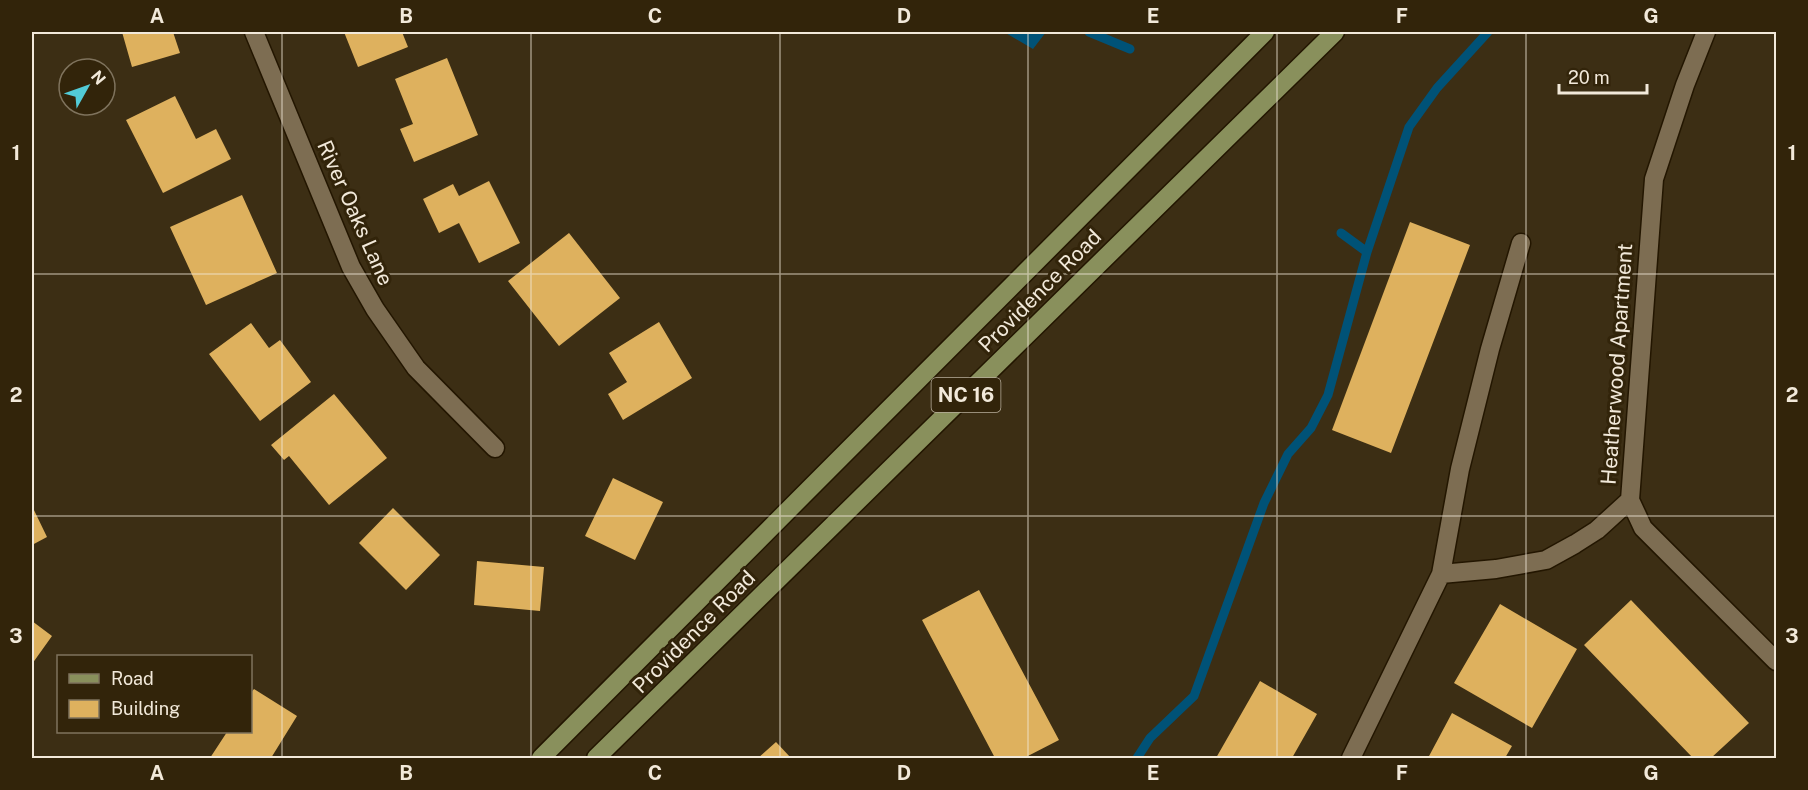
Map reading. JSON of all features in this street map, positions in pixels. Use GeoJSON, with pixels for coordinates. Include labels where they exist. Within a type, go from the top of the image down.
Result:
{"type":"FeatureCollection","features":[{"type":"Feature","properties":{"kind":"main road","name":"Providence Road"},"geometry":{"type":"LineString","coordinates":[[541,759],[1265,32]]}},
{"type":"Feature","properties":{"kind":"main road","name":"Providence Road"},"geometry":{"type":"LineString","coordinates":[[597,759],[1335,32]]}},
{"type":"Feature","properties":{"kind":"street","name":"River Oaks Lane"},"geometry":{"type":"LineString","coordinates":[[254,32],[351,267],[375,309],[416,368],[495,448]]}},
{"type":"Feature","properties":{"kind":"street","name":"Heatherwood Apartment"},"geometry":{"type":"LineString","coordinates":[[1441,574],[1496,569],[1546,560],[1590,535],[1630,500],[1654,179],[1685,85],[1706,32]]}},
{"type":"Feature","properties":{"kind":"street"},"geometry":{"type":"LineString","coordinates":[[1351,759],[1441,574],[1460,469],[1490,349],[1521,243]]}},
{"type":"Feature","properties":{"kind":"street"},"geometry":{"type":"LineString","coordinates":[[1630,500],[1643,528],[1776,661]]}},
{"type":"Feature","properties":{"kind":"water"},"geometry":{"type":"Polygon","coordinates":[[[1004,32],[1046,32],[1033,49],[1004,32]]]}},
{"type":"Feature","properties":{"kind":"building"},"geometry":{"type":"Polygon","coordinates":[[[122,32],[173,32],[180,53],[132,67],[122,32]]]}},
{"type":"Feature","properties":{"kind":"building"},"geometry":{"type":"Polygon","coordinates":[[[344,32],[402,32],[408,47],[358,67],[344,32]]]}},
{"type":"Feature","properties":{"kind":"building"},"geometry":{"type":"Polygon","coordinates":[[[447,58],[478,135],[414,162],[400,129],[413,124],[395,79],[447,58]]]}},
{"type":"Feature","properties":{"kind":"building"},"geometry":{"type":"Polygon","coordinates":[[[175,96],[196,139],[216,129],[231,159],[163,193],[126,120],[175,96]]]}},
{"type":"Feature","properties":{"kind":"building"},"geometry":{"type":"Polygon","coordinates":[[[489,181],[520,243],[479,263],[459,223],[439,233],[423,199],[453,184],[459,196],[489,181]]]}},
{"type":"Feature","properties":{"kind":"building"},"geometry":{"type":"Polygon","coordinates":[[[242,195],[277,273],[206,305],[170,227],[242,195]]]}},
{"type":"Feature","properties":{"kind":"building"},"geometry":{"type":"Polygon","coordinates":[[[1410,222],[1470,245],[1391,453],[1332,430],[1410,222]]]}},
{"type":"Feature","properties":{"kind":"building"},"geometry":{"type":"Polygon","coordinates":[[[569,233],[620,298],[559,346],[508,281],[569,233]]]}},
{"type":"Feature","properties":{"kind":"building"},"geometry":{"type":"Polygon","coordinates":[[[659,322],[692,378],[623,420],[608,394],[627,382],[609,353],[659,322]]]}},
{"type":"Feature","properties":{"kind":"building"},"geometry":{"type":"Polygon","coordinates":[[[251,323],[269,348],[280,340],[311,382],[260,421],[209,354],[251,323]]]}},
{"type":"Feature","properties":{"kind":"building"},"geometry":{"type":"Polygon","coordinates":[[[334,394],[387,458],[329,505],[289,456],[284,460],[271,445],[334,394]]]}},
{"type":"Feature","properties":{"kind":"building"},"geometry":{"type":"Polygon","coordinates":[[[613,478],[663,502],[635,560],[585,536],[613,478]]]}},
{"type":"Feature","properties":{"kind":"building"},"geometry":{"type":"Polygon","coordinates":[[[32,506],[47,537],[32,545],[32,506]]]}},
{"type":"Feature","properties":{"kind":"building"},"geometry":{"type":"Polygon","coordinates":[[[393,508],[440,555],[406,590],[359,543],[393,508]]]}},
{"type":"Feature","properties":{"kind":"building"},"geometry":{"type":"Polygon","coordinates":[[[477,561],[544,567],[540,611],[474,605],[477,561]]]}},
{"type":"Feature","properties":{"kind":"building"},"geometry":{"type":"Polygon","coordinates":[[[979,590],[1059,740],[1024,758],[995,758],[922,620],[979,590]]]}},
{"type":"Feature","properties":{"kind":"building"},"geometry":{"type":"Polygon","coordinates":[[[1631,600],[1749,723],[1711,758],[1693,758],[1584,645],[1631,600]]]}},
{"type":"Feature","properties":{"kind":"building"},"geometry":{"type":"Polygon","coordinates":[[[1500,604],[1577,649],[1532,728],[1454,683],[1500,604]]]}},
{"type":"Feature","properties":{"kind":"building"},"geometry":{"type":"Polygon","coordinates":[[[32,621],[52,636],[32,664],[32,621]]]}},
{"type":"Feature","properties":{"kind":"building"},"geometry":{"type":"Polygon","coordinates":[[[1260,681],[1317,714],[1292,758],[1216,758],[1260,681]]]}},
{"type":"Feature","properties":{"kind":"building"},"geometry":{"type":"Polygon","coordinates":[[[254,689],[297,716],[271,758],[210,758],[226,733],[252,733],[252,692],[254,689]]]}},
{"type":"Feature","properties":{"kind":"building"},"geometry":{"type":"Polygon","coordinates":[[[1452,713],[1512,746],[1505,758],[1428,758],[1452,713]]]}},
{"type":"Feature","properties":{"kind":"building"},"geometry":{"type":"Polygon","coordinates":[[[776,742],[791,758],[758,758],[776,742]]]}},
{"type":"Feature","properties":{"kind":"waterway"},"geometry":{"type":"LineString","coordinates":[[1089,32],[1130,49]]}},
{"type":"Feature","properties":{"kind":"waterway"},"geometry":{"type":"LineString","coordinates":[[1137,758],[1150,738],[1194,696],[1264,503],[1288,454],[1311,428],[1328,395],[1367,252],[1409,127],[1437,88],[1488,32]]}},
{"type":"Feature","properties":{"kind":"waterway"},"geometry":{"type":"LineString","coordinates":[[1341,233],[1367,252]]}}]}
